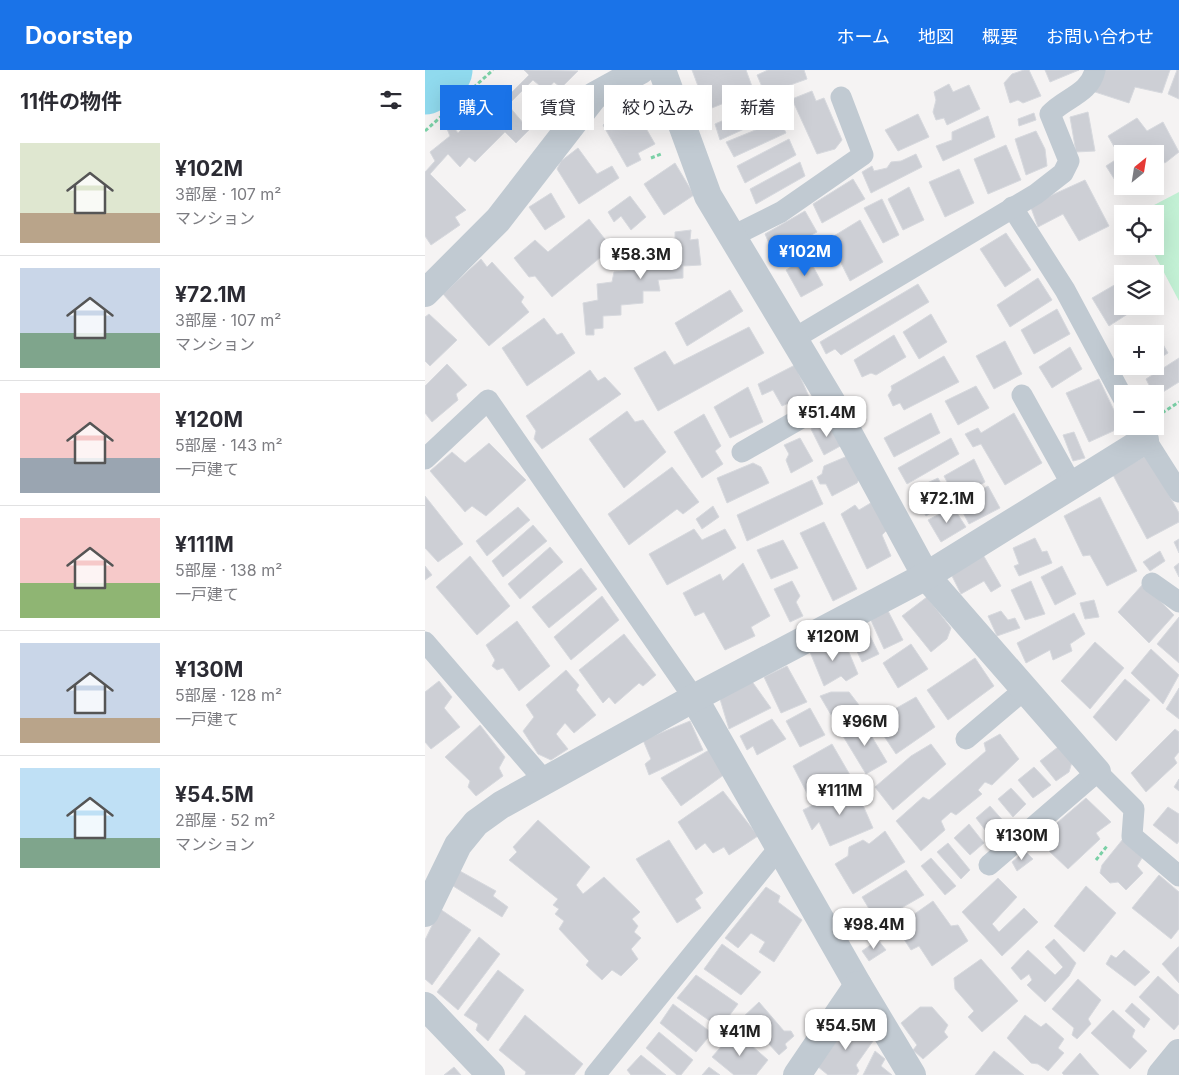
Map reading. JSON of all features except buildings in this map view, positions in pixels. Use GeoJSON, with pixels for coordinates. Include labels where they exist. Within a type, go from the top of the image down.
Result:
{"type":"FeatureCollection","features":[{"type":"Feature","properties":{"kind":"street"},"geometry":{"type":"LineString","coordinates":[[425,293],[498,220],[594,96],[641,70]]}},
{"type":"Feature","properties":{"kind":"street"},"geometry":{"type":"LineString","coordinates":[[662,70],[708,196],[795,338],[927,576],[1097,772]]}},
{"type":"Feature","properties":{"kind":"street"},"geometry":{"type":"LineString","coordinates":[[425,913],[458,845],[476,823],[501,805],[694,698],[927,576],[1072,485],[1137,435]]}},
{"type":"Feature","properties":{"kind":"street"},"geometry":{"type":"LineString","coordinates":[[694,698],[858,985],[912,1075]]}},
{"type":"Feature","properties":{"kind":"street"},"geometry":{"type":"LineString","coordinates":[[797,1075],[858,985]]}},
{"type":"Feature","properties":{"kind":"street"},"geometry":{"type":"LineString","coordinates":[[425,1006],[491,1075]]}},
{"type":"Feature","properties":{"kind":"street"},"geometry":{"type":"LineString","coordinates":[[1161,1075],[1179,1053]]}},
{"type":"Feature","properties":{"kind":"lane"},"geometry":{"type":"LineString","coordinates":[[795,338],[1036,194],[1063,174],[1069,161],[1050,114],[1058,105],[1087,86],[1095,70]]}},
{"type":"Feature","properties":{"kind":"lane"},"geometry":{"type":"LineString","coordinates":[[733,236],[781,212],[863,155],[841,97]]}},
{"type":"Feature","properties":{"kind":"lane"},"geometry":{"type":"LineString","coordinates":[[1012,207],[1065,290],[1116,385]]}},
{"type":"Feature","properties":{"kind":"lane"},"geometry":{"type":"LineString","coordinates":[[1022,395],[1072,485]]}},
{"type":"Feature","properties":{"kind":"lane"},"geometry":{"type":"LineString","coordinates":[[425,459],[488,400],[694,698]]}},
{"type":"Feature","properties":{"kind":"lane"},"geometry":{"type":"LineString","coordinates":[[742,452],[831,401]]}},
{"type":"Feature","properties":{"kind":"lane"},"geometry":{"type":"LineString","coordinates":[[1150,435],[1179,492]]}},
{"type":"Feature","properties":{"kind":"lane"},"geometry":{"type":"LineString","coordinates":[[1153,583],[1179,602]]}},
{"type":"Feature","properties":{"kind":"lane"},"geometry":{"type":"LineString","coordinates":[[425,642],[544,780]]}},
{"type":"Feature","properties":{"kind":"lane"},"geometry":{"type":"LineString","coordinates":[[966,739],[1025,688]]}},
{"type":"Feature","properties":{"kind":"lane"},"geometry":{"type":"LineString","coordinates":[[989,865],[1097,772],[1134,809],[1132,836],[1179,876]]}},
{"type":"Feature","properties":{"kind":"lane"},"geometry":{"type":"LineString","coordinates":[[595,1075],[779,848]]}},
{"type":"Feature","properties":{"kind":"path"},"geometry":{"type":"LineString","coordinates":[[425,131],[493,70]]}},
{"type":"Feature","properties":{"kind":"path"},"geometry":{"type":"LineString","coordinates":[[1164,414],[1179,402]]}},
{"type":"Feature","properties":{"kind":"green space"},"geometry":{"type":"Polygon","coordinates":[[[1179,192],[1179,301],[1164,273],[1164,265],[1160,265],[1155,255],[1164,255],[1164,205],[1154,205],[1179,192]]]}},
{"type":"Feature","properties":{"kind":"waterway"},"geometry":{"type":"LineString","coordinates":[[425,84],[442,70]]}}]}
